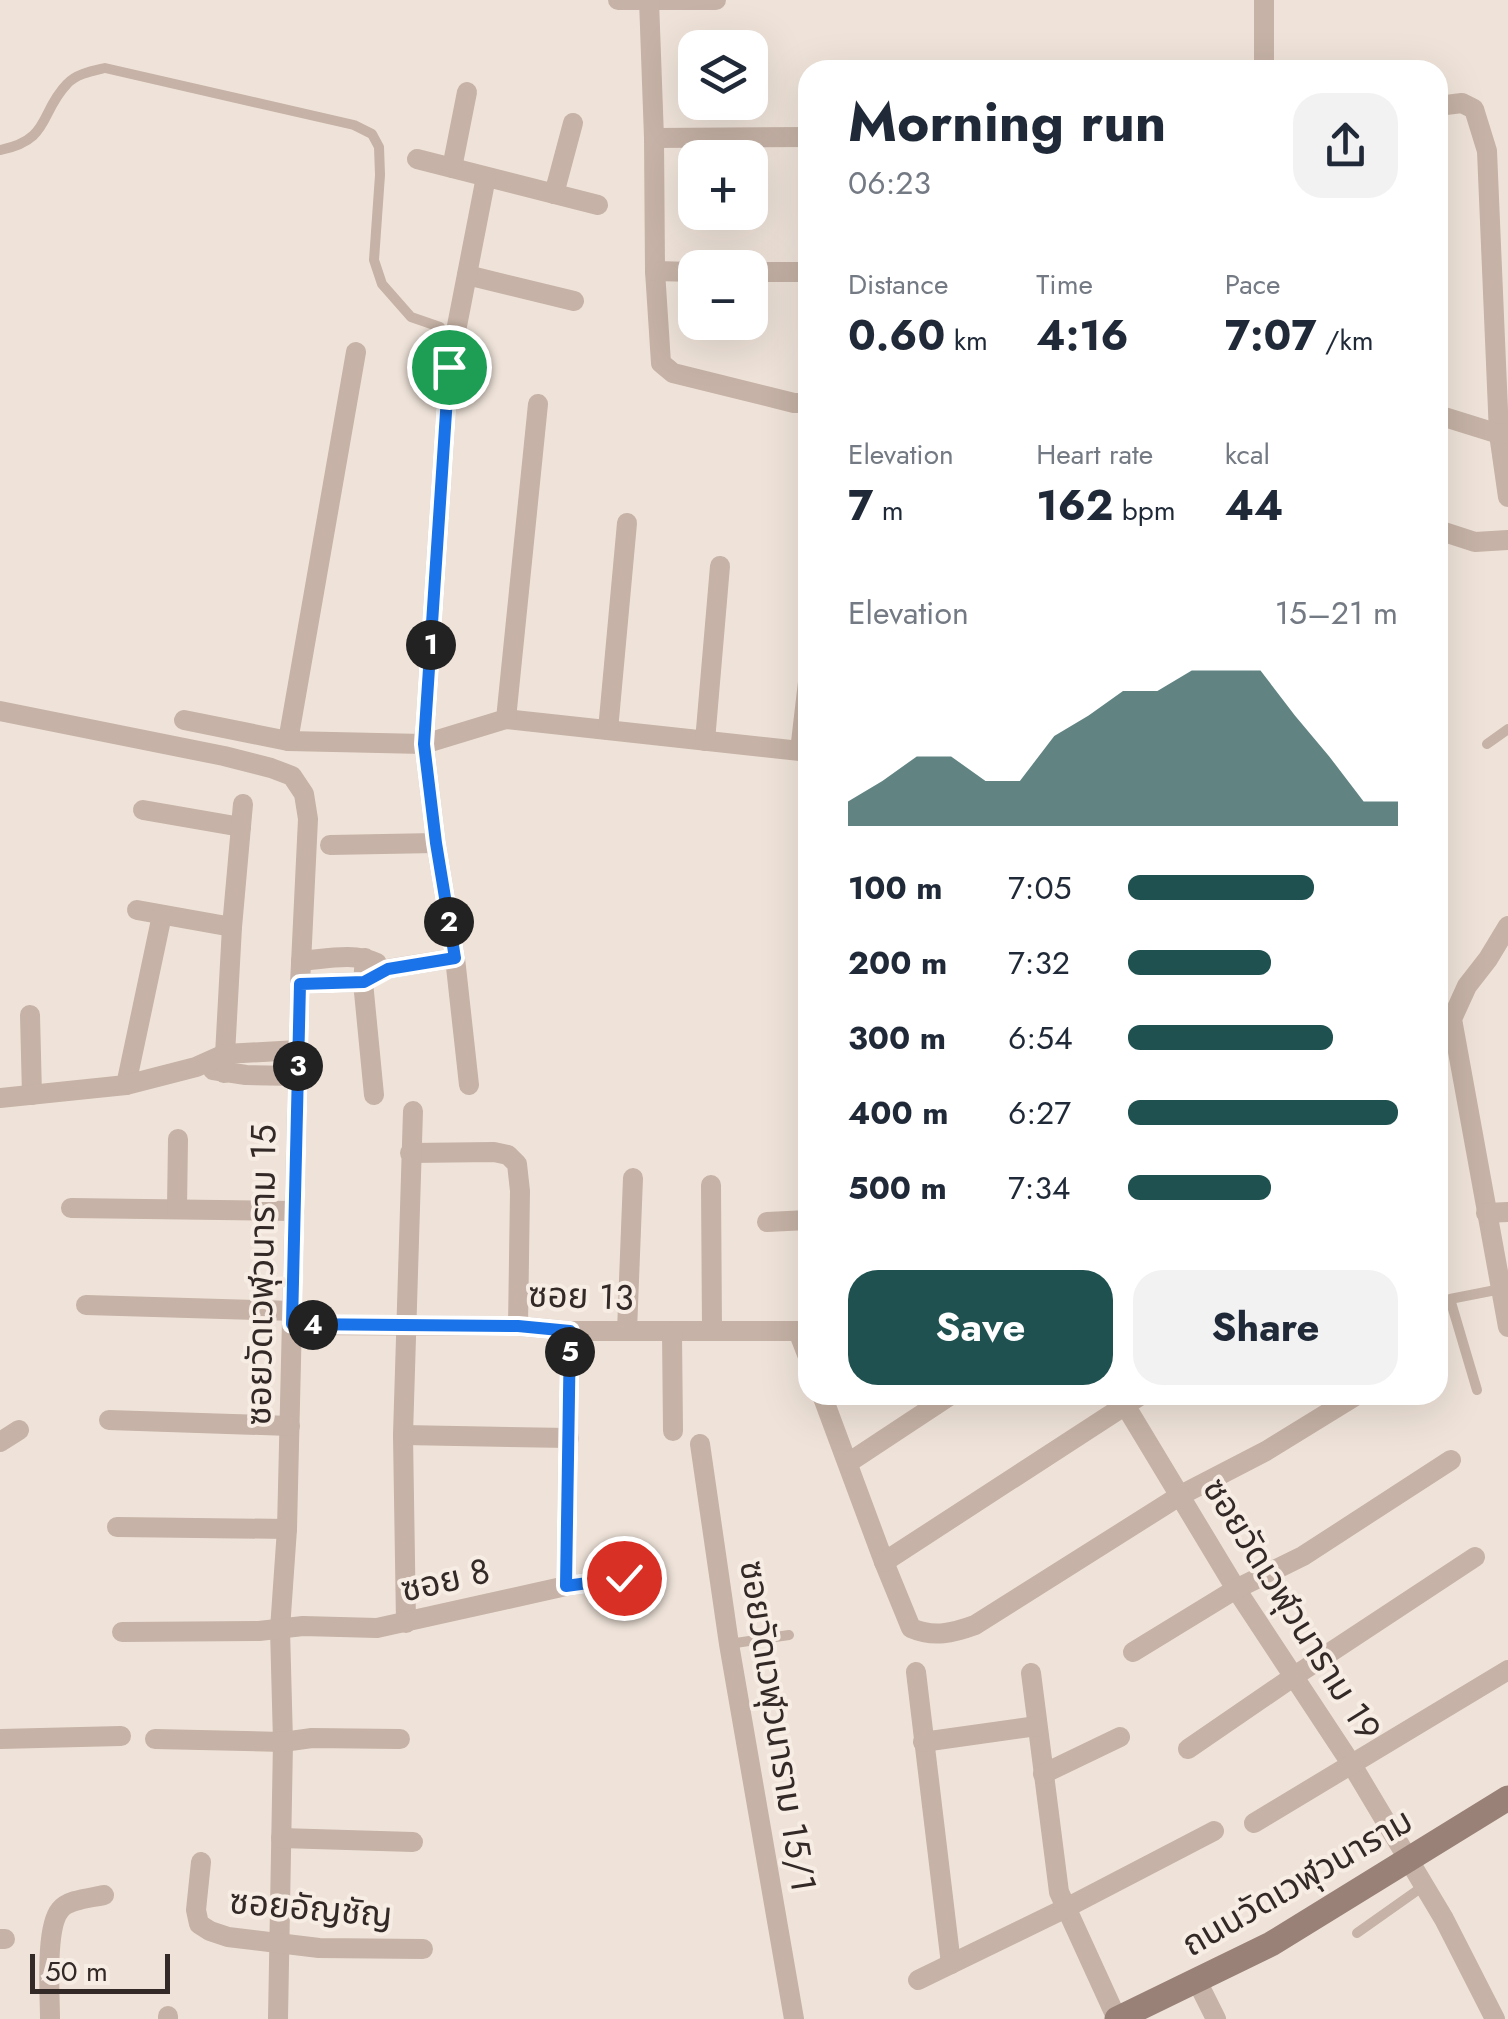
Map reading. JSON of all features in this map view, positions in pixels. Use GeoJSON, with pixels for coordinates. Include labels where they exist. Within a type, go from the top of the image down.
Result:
{"type":"FeatureCollection","features":[{"type":"Feature","properties":{"kind":"street"},"geometry":{"type":"LineString","coordinates":[[618,0],[716,0]]}},
{"type":"Feature","properties":{"kind":"street"},"geometry":{"type":"LineString","coordinates":[[649,0],[654,272],[661,363],[673,373],[798,403]]}},
{"type":"Feature","properties":{"kind":"street"},"geometry":{"type":"LineString","coordinates":[[1264,0],[1264,60]]}},
{"type":"Feature","properties":{"kind":"street"},"geometry":{"type":"LineString","coordinates":[[452,168],[467,92]]}},
{"type":"Feature","properties":{"kind":"street"},"geometry":{"type":"LineString","coordinates":[[1448,105],[1462,104],[1474,109],[1499,180],[1508,496]]}},
{"type":"Feature","properties":{"kind":"street"},"geometry":{"type":"LineString","coordinates":[[554,194],[573,123]]}},
{"type":"Feature","properties":{"kind":"street"},"geometry":{"type":"LineString","coordinates":[[654,138],[798,137]]}},
{"type":"Feature","properties":{"kind":"street"},"geometry":{"type":"LineString","coordinates":[[417,159],[598,205]]}},
{"type":"Feature","properties":{"kind":"street"},"geometry":{"type":"LineString","coordinates":[[469,1085],[424,744],[449,367],[486,176]]}},
{"type":"Feature","properties":{"kind":"street"},"geometry":{"type":"LineString","coordinates":[[654,272],[678,272]]}},
{"type":"Feature","properties":{"kind":"street"},"geometry":{"type":"LineString","coordinates":[[768,272],[798,272]]}},
{"type":"Feature","properties":{"kind":"street"},"geometry":{"type":"LineString","coordinates":[[467,275],[574,301]]}},
{"type":"Feature","properties":{"kind":"street"},"geometry":{"type":"LineString","coordinates":[[288,742],[356,352]]}},
{"type":"Feature","properties":{"kind":"street"},"geometry":{"type":"LineString","coordinates":[[506,720],[538,404]]}},
{"type":"Feature","properties":{"kind":"street"},"geometry":{"type":"LineString","coordinates":[[1448,418],[1504,434]]}},
{"type":"Feature","properties":{"kind":"street"},"geometry":{"type":"LineString","coordinates":[[608,730],[627,523]]}},
{"type":"Feature","properties":{"kind":"street"},"geometry":{"type":"LineString","coordinates":[[1448,533],[1475,542],[1508,540]]}},
{"type":"Feature","properties":{"kind":"street"},"geometry":{"type":"LineString","coordinates":[[705,741],[720,566]]}},
{"type":"Feature","properties":{"kind":"street","name":"ซอยวัดเวฬุวนาราม 15"},"geometry":{"type":"LineString","coordinates":[[0,711],[271,768],[292,776],[304,794],[308,820],[300,960],[287,1529],[280,1629],[283,1742],[278,2019]]}},
{"type":"Feature","properties":{"kind":"street"},"geometry":{"type":"LineString","coordinates":[[184,720],[288,742],[424,744],[506,720],[798,751]]}},
{"type":"Feature","properties":{"kind":"street"},"geometry":{"type":"LineString","coordinates":[[224,1063],[243,804]]}},
{"type":"Feature","properties":{"kind":"street"},"geometry":{"type":"LineString","coordinates":[[143,810],[241,827]]}},
{"type":"Feature","properties":{"kind":"street"},"geometry":{"type":"LineString","coordinates":[[330,845],[436,843]]}},
{"type":"Feature","properties":{"kind":"street"},"geometry":{"type":"LineString","coordinates":[[137,910],[232,927]]}},
{"type":"Feature","properties":{"kind":"street"},"geometry":{"type":"LineString","coordinates":[[126,1085],[162,914]]}},
{"type":"Feature","properties":{"kind":"street"},"geometry":{"type":"LineString","coordinates":[[1448,1014],[1466,986],[1498,959],[1508,926]]}},
{"type":"Feature","properties":{"kind":"street"},"geometry":{"type":"LineString","coordinates":[[300,960],[366,958],[388,969]]}},
{"type":"Feature","properties":{"kind":"street"},"geometry":{"type":"LineString","coordinates":[[366,958],[364,982],[374,1095]]}},
{"type":"Feature","properties":{"kind":"street"},"geometry":{"type":"LineString","coordinates":[[300,984],[364,982],[388,969],[455,958]]}},
{"type":"Feature","properties":{"kind":"street"},"geometry":{"type":"LineString","coordinates":[[30,1015],[32,1095]]}},
{"type":"Feature","properties":{"kind":"street"},"geometry":{"type":"LineString","coordinates":[[1448,1033],[1502,1281],[1508,1327]]}},
{"type":"Feature","properties":{"kind":"street"},"geometry":{"type":"LineString","coordinates":[[0,1098],[126,1085],[196,1067],[298,1050]]}},
{"type":"Feature","properties":{"kind":"street"},"geometry":{"type":"LineString","coordinates":[[224,1063],[298,1076]]}},
{"type":"Feature","properties":{"kind":"street"},"geometry":{"type":"LineString","coordinates":[[406,1623],[403,1435],[413,1111]]}},
{"type":"Feature","properties":{"kind":"street"},"geometry":{"type":"LineString","coordinates":[[177,1209],[178,1139]]}},
{"type":"Feature","properties":{"kind":"street"},"geometry":{"type":"LineString","coordinates":[[410,1153],[494,1152],[508,1155],[517,1164],[518,1326]]}},
{"type":"Feature","properties":{"kind":"street"},"geometry":{"type":"LineString","coordinates":[[627,1331],[633,1178]]}},
{"type":"Feature","properties":{"kind":"street"},"geometry":{"type":"LineString","coordinates":[[710,1185],[712,1330]]}},
{"type":"Feature","properties":{"kind":"street"},"geometry":{"type":"LineString","coordinates":[[71,1208],[294,1211]]}},
{"type":"Feature","properties":{"kind":"street"},"geometry":{"type":"LineString","coordinates":[[1486,1214],[1508,1212]]}},
{"type":"Feature","properties":{"kind":"street"},"geometry":{"type":"LineString","coordinates":[[767,1222],[798,1220]]}},
{"type":"Feature","properties":{"kind":"street","name":"ซอย 13"},"geometry":{"type":"LineString","coordinates":[[86,1305],[405,1326],[798,1331]]}},
{"type":"Feature","properties":{"kind":"street"},"geometry":{"type":"LineString","coordinates":[[566,1586],[570,1331]]}},
{"type":"Feature","properties":{"kind":"street"},"geometry":{"type":"LineString","coordinates":[[672,1332],[673,1430]]}},
{"type":"Feature","properties":{"kind":"street"},"geometry":{"type":"LineString","coordinates":[[826,1405],[911,1628],[924,1634],[948,1634],[976,1626],[1180,1495],[1266,1451],[1341,1405]]}},
{"type":"Feature","properties":{"kind":"street"},"geometry":{"type":"LineString","coordinates":[[848,1463],[936,1405]]}},
{"type":"Feature","properties":{"kind":"street"},"geometry":{"type":"LineString","coordinates":[[884,1562],[1118,1405]]}},
{"type":"Feature","properties":{"kind":"street","name":"ซอยวัดเวฬุวนาราม 19"},"geometry":{"type":"LineString","coordinates":[[1132,1405],[1236,1589],[1352,1764],[1425,1884],[1495,2019]]}},
{"type":"Feature","properties":{"kind":"street"},"geometry":{"type":"LineString","coordinates":[[109,1420],[290,1426]]}},
{"type":"Feature","properties":{"kind":"street"},"geometry":{"type":"LineString","coordinates":[[0,1442],[19,1430]]}},
{"type":"Feature","properties":{"kind":"street"},"geometry":{"type":"LineString","coordinates":[[403,1435],[568,1438]]}},
{"type":"Feature","properties":{"kind":"street","name":"ซอยวัดเวฬุวนาราม 15/1"},"geometry":{"type":"LineString","coordinates":[[700,1444],[729,1644],[794,2019]]}},
{"type":"Feature","properties":{"kind":"street"},"geometry":{"type":"LineString","coordinates":[[1134,1652],[1236,1589],[1302,1556],[1451,1460]]}},
{"type":"Feature","properties":{"kind":"street"},"geometry":{"type":"LineString","coordinates":[[117,1527],[287,1529]]}},
{"type":"Feature","properties":{"kind":"street"},"geometry":{"type":"LineString","coordinates":[[1188,1749],[1475,1557]]}},
{"type":"Feature","properties":{"kind":"street","name":"ซอย 8"},"geometry":{"type":"LineString","coordinates":[[122,1632],[303,1626],[377,1628],[566,1586],[624,1578]]}},
{"type":"Feature","properties":{"kind":"street"},"geometry":{"type":"LineString","coordinates":[[1254,1823],[1508,1670]]}},
{"type":"Feature","properties":{"kind":"street"},"geometry":{"type":"LineString","coordinates":[[916,1672],[951,1964]]}},
{"type":"Feature","properties":{"kind":"street"},"geometry":{"type":"LineString","coordinates":[[1030,1674],[1058,1892],[1117,2019]]}},
{"type":"Feature","properties":{"kind":"street"},"geometry":{"type":"LineString","coordinates":[[923,1742],[1038,1726]]}},
{"type":"Feature","properties":{"kind":"street"},"geometry":{"type":"LineString","coordinates":[[0,1738],[121,1736]]}},
{"type":"Feature","properties":{"kind":"street"},"geometry":{"type":"LineString","coordinates":[[1044,1774],[1120,1738]]}},
{"type":"Feature","properties":{"kind":"street"},"geometry":{"type":"LineString","coordinates":[[155,1739],[400,1739]]}},
{"type":"Feature","properties":{"kind":"street","name":"ถนนวัดเวฬุวนาราม"},"geometry":{"type":"LineString","coordinates":[[1117,2019],[1271,1944],[1508,1798]]}},
{"type":"Feature","properties":{"kind":"street"},"geometry":{"type":"LineString","coordinates":[[918,1980],[1214,1831]]}},
{"type":"Feature","properties":{"kind":"street"},"geometry":{"type":"LineString","coordinates":[[281,1838],[413,1842]]}},
{"type":"Feature","properties":{"kind":"street","name":"ซอยอัญชัญ"},"geometry":{"type":"LineString","coordinates":[[201,1862],[196,1910],[199,1924],[210,1931],[228,1937],[319,1948],[423,1949]]}},
{"type":"Feature","properties":{"kind":"street"},"geometry":{"type":"LineString","coordinates":[[50,2019],[50,1948],[60,1908],[104,1895]]}},
{"type":"Feature","properties":{"kind":"street"},"geometry":{"type":"LineString","coordinates":[[1197,1981],[1216,2019]]}},
{"type":"Feature","properties":{"kind":"lane"},"geometry":{"type":"LineString","coordinates":[[0,150],[35,136],[68,82],[105,68],[354,125],[372,134],[379,147],[374,260],[382,284],[411,318],[440,327]]}},
{"type":"Feature","properties":{"kind":"lane"},"geometry":{"type":"LineString","coordinates":[[1486,744],[1508,728]]}},
{"type":"Feature","properties":{"kind":"lane"},"geometry":{"type":"LineString","coordinates":[[1477,1390],[1450,1299],[1502,1281]]}},
{"type":"Feature","properties":{"kind":"lane"},"geometry":{"type":"LineString","coordinates":[[729,1644],[788,1635]]}},
{"type":"Feature","properties":{"kind":"lane"},"geometry":{"type":"LineString","coordinates":[[1357,1933],[1425,1884]]}},
{"type":"Feature","properties":{"kind":"route"},"geometry":{"type":"LineString","coordinates":[[449,367],[424,744],[455,958],[388,969],[364,982],[300,984],[292,1324],[518,1326],[570,1331],[566,1586],[624,1578]]}}]}
